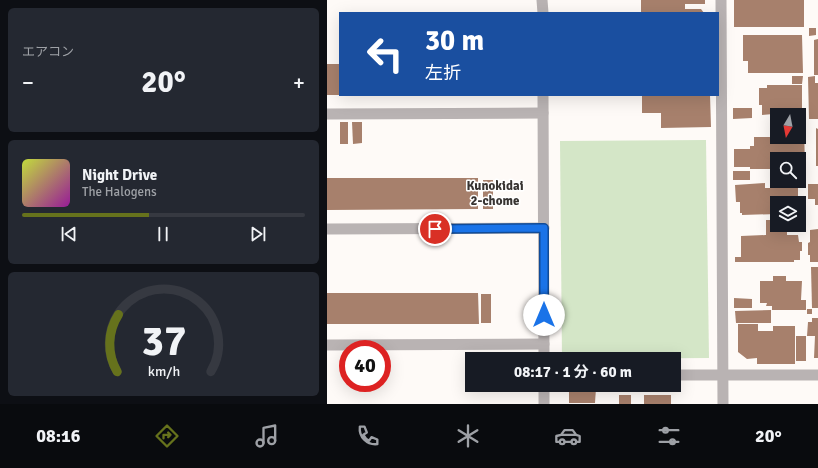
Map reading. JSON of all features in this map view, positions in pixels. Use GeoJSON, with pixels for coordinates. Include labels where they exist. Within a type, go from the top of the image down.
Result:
{"type":"FeatureCollection","features":[{"type":"Feature","properties":{"kind":"street"},"geometry":{"type":"LineString","coordinates":[[543,0],[543,12]]}},
{"type":"Feature","properties":{"kind":"street"},"geometry":{"type":"LineString","coordinates":[[721,0],[723,404]]}},
{"type":"Feature","properties":{"kind":"street"},"geometry":{"type":"LineString","coordinates":[[543,96],[544,352]]}},
{"type":"Feature","properties":{"kind":"street"},"geometry":{"type":"LineString","coordinates":[[327,114],[543,113]]}},
{"type":"Feature","properties":{"kind":"street"},"geometry":{"type":"LineString","coordinates":[[327,229],[544,228]]}},
{"type":"Feature","properties":{"kind":"street"},"geometry":{"type":"LineString","coordinates":[[327,345],[544,344]]}},
{"type":"Feature","properties":{"kind":"street"},"geometry":{"type":"LineString","coordinates":[[681,375],[818,375]]}},
{"type":"Feature","properties":{"kind":"street"},"geometry":{"type":"LineString","coordinates":[[544,392],[544,404]]}},
{"type":"Feature","properties":{"kind":"green space"},"geometry":{"type":"Polygon","coordinates":[[[706,140],[709,358],[681,358],[681,352],[562,352],[560,141],[706,140]]]}},
{"type":"Feature","properties":{"kind":"building"},"geometry":{"type":"Polygon","coordinates":[[[641,0],[705,0],[705,4],[685,4],[685,9],[701,9],[703,12],[641,12],[641,0]]]}},
{"type":"Feature","properties":{"kind":"building"},"geometry":{"type":"Polygon","coordinates":[[[734,0],[804,0],[804,27],[734,27],[734,0]]]}},
{"type":"Feature","properties":{"kind":"building"},"geometry":{"type":"Polygon","coordinates":[[[809,28],[816,28],[816,35],[809,36],[809,28]]]}},
{"type":"Feature","properties":{"kind":"building"},"geometry":{"type":"Polygon","coordinates":[[[743,35],[802,35],[803,73],[748,73],[748,61],[743,61],[743,35]]]}},
{"type":"Feature","properties":{"kind":"building"},"geometry":{"type":"Polygon","coordinates":[[[818,39],[818,75],[814,75],[814,40],[818,39]]]}},
{"type":"Feature","properties":{"kind":"building"},"geometry":{"type":"Polygon","coordinates":[[[327,64],[339,64],[339,95],[327,95],[327,64]]]}},
{"type":"Feature","properties":{"kind":"building"},"geometry":{"type":"Polygon","coordinates":[[[792,76],[803,76],[802,84],[792,84],[792,76]]]}},
{"type":"Feature","properties":{"kind":"building"},"geometry":{"type":"Polygon","coordinates":[[[815,76],[815,83],[818,83],[818,119],[809,119],[808,77],[815,76]]]}},
{"type":"Feature","properties":{"kind":"building"},"geometry":{"type":"Polygon","coordinates":[[[767,85],[802,85],[802,108],[770,108],[770,114],[762,115],[762,105],[759,105],[759,88],[767,88],[767,85]]]}},
{"type":"Feature","properties":{"kind":"building"},"geometry":{"type":"Polygon","coordinates":[[[642,96],[710,96],[711,127],[661,128],[661,113],[642,113],[642,96]]]}},
{"type":"Feature","properties":{"kind":"building"},"geometry":{"type":"Polygon","coordinates":[[[733,108],[752,108],[752,118],[733,119],[733,108]]]}},
{"type":"Feature","properties":{"kind":"building"},"geometry":{"type":"Polygon","coordinates":[[[340,122],[348,122],[348,144],[340,144],[340,122]]]}},
{"type":"Feature","properties":{"kind":"building"},"geometry":{"type":"Polygon","coordinates":[[[352,122],[362,122],[362,143],[353,144],[352,122]]]}},
{"type":"Feature","properties":{"kind":"building"},"geometry":{"type":"Polygon","coordinates":[[[816,128],[818,129],[818,166],[816,166],[816,128]]]}},
{"type":"Feature","properties":{"kind":"building"},"geometry":{"type":"Polygon","coordinates":[[[754,137],[770,137],[770,144],[804,144],[805,152],[770,152],[770,169],[734,167],[734,149],[750,149],[750,146],[754,146],[754,137]]]}},
{"type":"Feature","properties":{"kind":"building"},"geometry":{"type":"Polygon","coordinates":[[[733,171],[750,171],[750,180],[733,180],[733,171]]]}},
{"type":"Feature","properties":{"kind":"building"},"geometry":{"type":"Polygon","coordinates":[[[327,178],[478,178],[478,209],[327,210],[327,178]]]}},
{"type":"Feature","properties":{"kind":"building"},"geometry":{"type":"Polygon","coordinates":[[[483,180],[493,180],[493,209],[483,209],[483,180]]]}},
{"type":"Feature","properties":{"kind":"building"},"geometry":{"type":"Polygon","coordinates":[[[765,183],[765,188],[798,188],[798,196],[770,196],[770,214],[742,215],[742,213],[740,213],[740,202],[736,202],[735,185],[765,183]]]}},
{"type":"Feature","properties":{"kind":"building"},"geometry":{"type":"Polygon","coordinates":[[[808,184],[818,184],[818,205],[815,205],[815,199],[808,199],[808,184]]]}},
{"type":"Feature","properties":{"kind":"building"},"geometry":{"type":"Polygon","coordinates":[[[766,220],[770,220],[770,232],[787,232],[787,235],[798,235],[799,242],[802,242],[800,260],[794,260],[794,262],[735,262],[735,257],[741,257],[741,236],[766,235],[766,220]]]}},
{"type":"Feature","properties":{"kind":"building"},"geometry":{"type":"Polygon","coordinates":[[[818,229],[818,262],[810,262],[810,255],[808,255],[808,243],[810,242],[810,230],[818,229]]]}},
{"type":"Feature","properties":{"kind":"building"},"geometry":{"type":"Polygon","coordinates":[[[811,267],[818,267],[818,308],[812,308],[811,267]]]}},
{"type":"Feature","properties":{"kind":"building"},"geometry":{"type":"Polygon","coordinates":[[[773,276],[786,276],[786,281],[802,281],[801,300],[806,300],[806,310],[772,310],[772,306],[766,306],[767,303],[760,303],[760,281],[773,281],[773,276]]]}},
{"type":"Feature","properties":{"kind":"building"},"geometry":{"type":"Polygon","coordinates":[[[327,293],[478,293],[479,324],[327,324],[327,293]]]}},
{"type":"Feature","properties":{"kind":"building"},"geometry":{"type":"Polygon","coordinates":[[[481,294],[491,294],[491,323],[481,323],[481,294]]]}},
{"type":"Feature","properties":{"kind":"building"},"geometry":{"type":"Polygon","coordinates":[[[734,298],[752,299],[752,308],[734,308],[734,298]]]}},
{"type":"Feature","properties":{"kind":"building"},"geometry":{"type":"Polygon","coordinates":[[[807,309],[812,309],[812,314],[807,314],[807,309]]]}},
{"type":"Feature","properties":{"kind":"building"},"geometry":{"type":"Polygon","coordinates":[[[771,310],[771,323],[736,323],[735,311],[771,310]]]}},
{"type":"Feature","properties":{"kind":"building"},"geometry":{"type":"Polygon","coordinates":[[[812,318],[818,318],[818,358],[814,358],[815,336],[807,336],[808,322],[812,322],[812,318]]]}},
{"type":"Feature","properties":{"kind":"building"},"geometry":{"type":"Polygon","coordinates":[[[738,324],[758,324],[758,331],[773,331],[773,326],[795,326],[795,364],[757,364],[757,358],[747,359],[738,352],[738,324]]]}},
{"type":"Feature","properties":{"kind":"building"},"geometry":{"type":"Polygon","coordinates":[[[796,336],[806,336],[806,361],[796,361],[796,336]]]}},
{"type":"Feature","properties":{"kind":"building"},"geometry":{"type":"Polygon","coordinates":[[[569,392],[596,392],[595,403],[569,403],[569,392]]]}},
{"type":"Feature","properties":{"kind":"building"},"geometry":{"type":"Polygon","coordinates":[[[619,395],[631,395],[631,404],[619,404],[619,395]]]}},
{"type":"Feature","properties":{"kind":"building"},"geometry":{"type":"Polygon","coordinates":[[[644,395],[671,395],[671,404],[644,404],[644,395]]]}},
{"type":"Feature","properties":{"kind":"district","name":"Kunokidai 2-chome"},"geometry":{"type":"Point","coordinates":[495,192]}},
{"type":"Feature","properties":{"kind":"route"},"geometry":{"type":"LineString","coordinates":[[435,229],[544,228],[544,315]]}}]}
